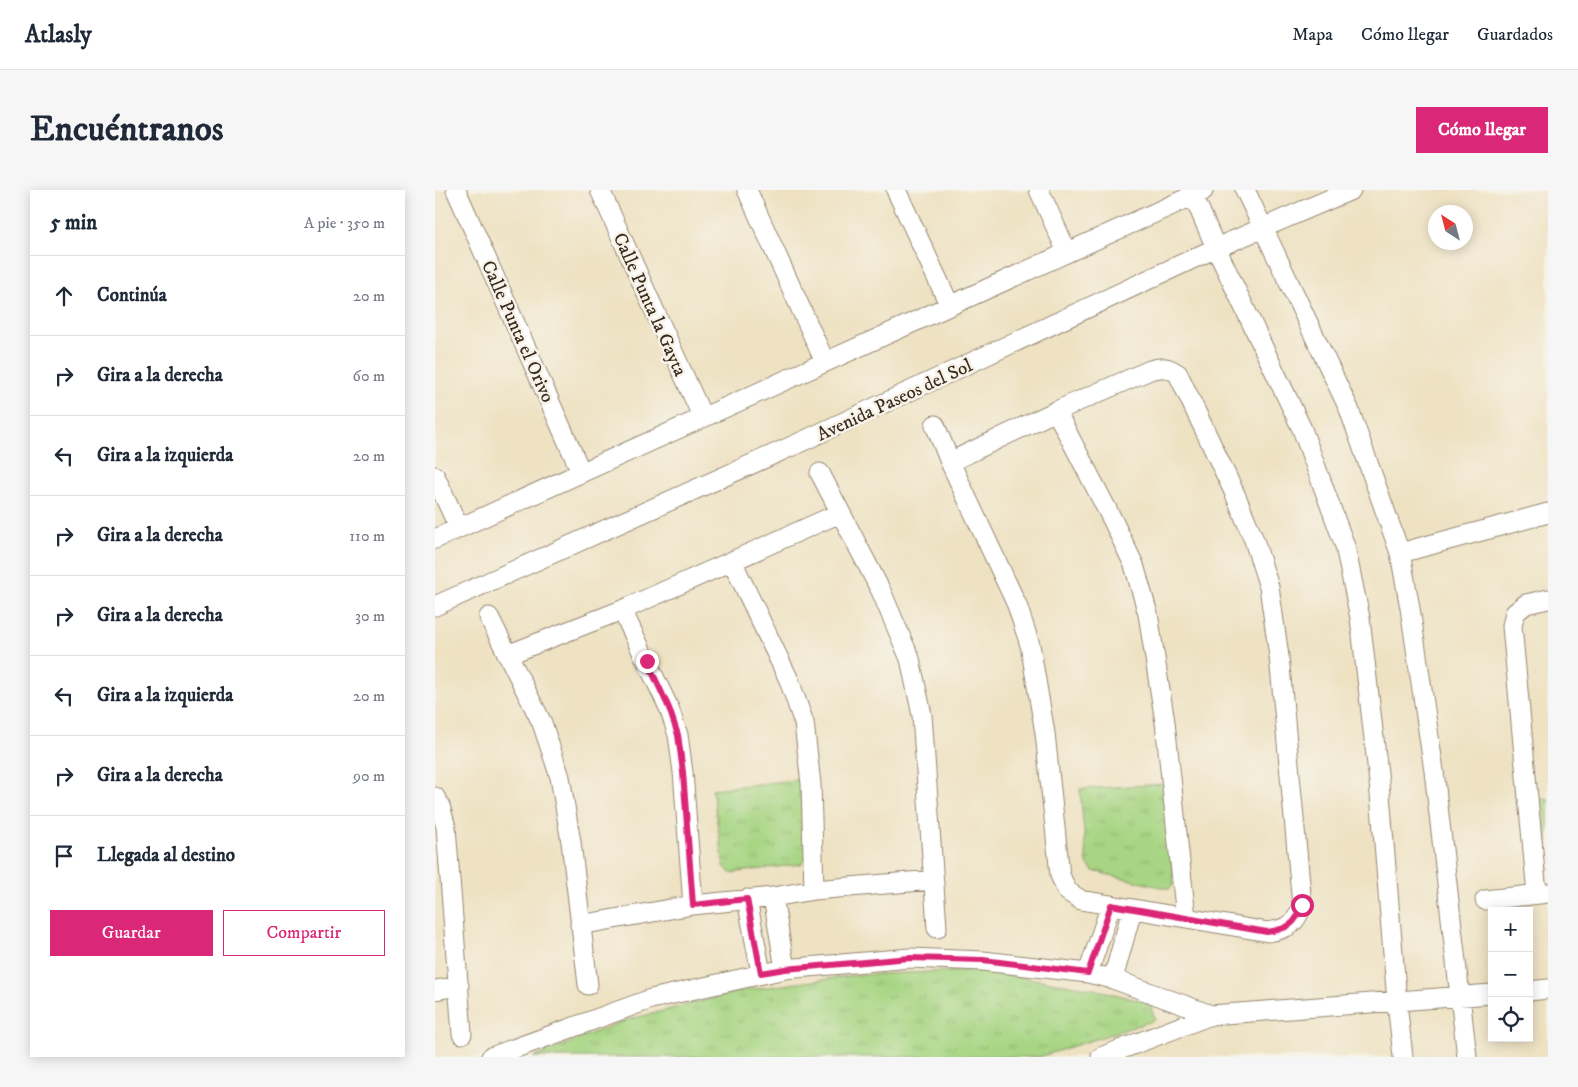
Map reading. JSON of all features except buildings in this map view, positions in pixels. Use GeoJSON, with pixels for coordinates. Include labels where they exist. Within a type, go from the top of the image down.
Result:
{"type":"FeatureCollection","features":[{"type":"Feature","properties":{"kind":"street","name":"Calle Punta el Orivo"},"geometry":{"type":"LineString","coordinates":[[456,190],[581,472]]}},
{"type":"Feature","properties":{"kind":"street","name":"Calle Punta la Gayta"},"geometry":{"type":"LineString","coordinates":[[600,190],[703,418]]}},
{"type":"Feature","properties":{"kind":"street"},"geometry":{"type":"LineString","coordinates":[[747,190],[825,362]]}},
{"type":"Feature","properties":{"kind":"street"},"geometry":{"type":"LineString","coordinates":[[896,190],[950,306]]}},
{"type":"Feature","properties":{"kind":"street"},"geometry":{"type":"LineString","coordinates":[[1039,190],[1067,252]]}},
{"type":"Feature","properties":{"kind":"street"},"geometry":{"type":"LineString","coordinates":[[1245,190],[1349,409],[1400,553],[1434,771],[1467,1057]]}},
{"type":"Feature","properties":{"kind":"street","name":"Avenida Paseos del Sol"},"geometry":{"type":"LineString","coordinates":[[435,606],[810,438],[1216,248],[1351,190]]}},
{"type":"Feature","properties":{"kind":"street"},"geometry":{"type":"LineString","coordinates":[[435,539],[950,306],[1196,192],[1216,248],[1303,429],[1345,546],[1359,618],[1379,782],[1403,1057]]}},
{"type":"Feature","properties":{"kind":"street"},"geometry":{"type":"LineString","coordinates":[[935,425],[949,462],[1017,604],[1030,645],[1045,733],[1060,875],[1067,892],[1081,900],[1267,932],[1281,930],[1291,924],[1299,917],[1302,905],[1279,656],[1269,587],[1254,540],[1235,494],[1178,374],[1170,368],[1150,370],[949,462]]}},
{"type":"Feature","properties":{"kind":"street"},"geometry":{"type":"LineString","coordinates":[[1057,411],[1134,565],[1148,614],[1165,722],[1186,918]]}},
{"type":"Feature","properties":{"kind":"street"},"geometry":{"type":"LineString","coordinates":[[820,473],[881,591],[910,659],[922,715],[937,928]]}},
{"type":"Feature","properties":{"kind":"street"},"geometry":{"type":"LineString","coordinates":[[435,476],[459,528]]}},
{"type":"Feature","properties":{"kind":"street"},"geometry":{"type":"LineString","coordinates":[[507,655],[622,610],[840,513]]}},
{"type":"Feature","properties":{"kind":"street"},"geometry":{"type":"LineString","coordinates":[[1400,553],[1548,513]]}},
{"type":"Feature","properties":{"kind":"street"},"geometry":{"type":"LineString","coordinates":[[732,561],[789,680],[803,723],[811,784],[814,890]]}},
{"type":"Feature","properties":{"kind":"street"},"geometry":{"type":"LineString","coordinates":[[1485,900],[1543,894],[1511,626],[1515,613],[1526,604],[1548,598]]}},
{"type":"Feature","properties":{"kind":"street"},"geometry":{"type":"LineString","coordinates":[[622,610],[669,708],[678,735],[683,772],[693,905]]}},
{"type":"Feature","properties":{"kind":"street"},"geometry":{"type":"LineString","coordinates":[[489,617],[541,723],[561,777],[571,842],[588,985]]}},
{"type":"Feature","properties":{"kind":"street"},"geometry":{"type":"LineString","coordinates":[[435,797],[440,806],[446,827],[462,1034]]}},
{"type":"Feature","properties":{"kind":"street"},"geometry":{"type":"LineString","coordinates":[[580,925],[693,905],[814,890],[933,880]]}},
{"type":"Feature","properties":{"kind":"street"},"geometry":{"type":"LineString","coordinates":[[773,896],[785,969]]}},
{"type":"Feature","properties":{"kind":"street"},"geometry":{"type":"LineString","coordinates":[[747,899],[761,973]]}},
{"type":"Feature","properties":{"kind":"street"},"geometry":{"type":"LineString","coordinates":[[1088,973],[1111,905]]}},
{"type":"Feature","properties":{"kind":"street"},"geometry":{"type":"LineString","coordinates":[[1113,979],[1132,910]]}},
{"type":"Feature","properties":{"kind":"street"},"geometry":{"type":"LineString","coordinates":[[491,1057],[651,999],[761,973],[785,969],[910,958],[983,960],[1088,973],[1113,979],[1211,1015]]}},
{"type":"Feature","properties":{"kind":"street"},"geometry":{"type":"LineString","coordinates":[[435,990],[459,986]]}},
{"type":"Feature","properties":{"kind":"street"},"geometry":{"type":"LineString","coordinates":[[1533,991],[1548,990]]}},
{"type":"Feature","properties":{"kind":"street"},"geometry":{"type":"LineString","coordinates":[[1107,1056],[1144,1049],[1211,1015],[1488,994]]}},
{"type":"Feature","properties":{"kind":"green space"},"geometry":{"type":"Polygon","coordinates":[[[803,779],[808,856],[801,864],[730,873],[724,866],[712,789],[803,779]]]}},
{"type":"Feature","properties":{"kind":"green space"},"geometry":{"type":"Polygon","coordinates":[[[1166,784],[1174,885],[1169,889],[1093,871],[1087,864],[1080,789],[1166,784]]]}},
{"type":"Feature","properties":{"kind":"green space"},"geometry":{"type":"Polygon","coordinates":[[[1548,798],[1548,871],[1545,867],[1537,800],[1548,798]]]}},
{"type":"Feature","properties":{"kind":"green space"},"geometry":{"type":"Polygon","coordinates":[[[978,970],[1094,989],[1150,1003],[1155,1020],[1039,1057],[534,1057],[623,1021],[746,990],[857,975],[978,970]]]}},
{"type":"Feature","properties":{"kind":"route"},"geometry":{"type":"LineString","coordinates":[[647,661],[669,708],[678,735],[683,772],[693,905],[747,899],[761,973],[785,969],[910,958],[983,960],[1088,973],[1111,905],[1267,932],[1281,930],[1291,924],[1299,917],[1302,905]]}}]}
